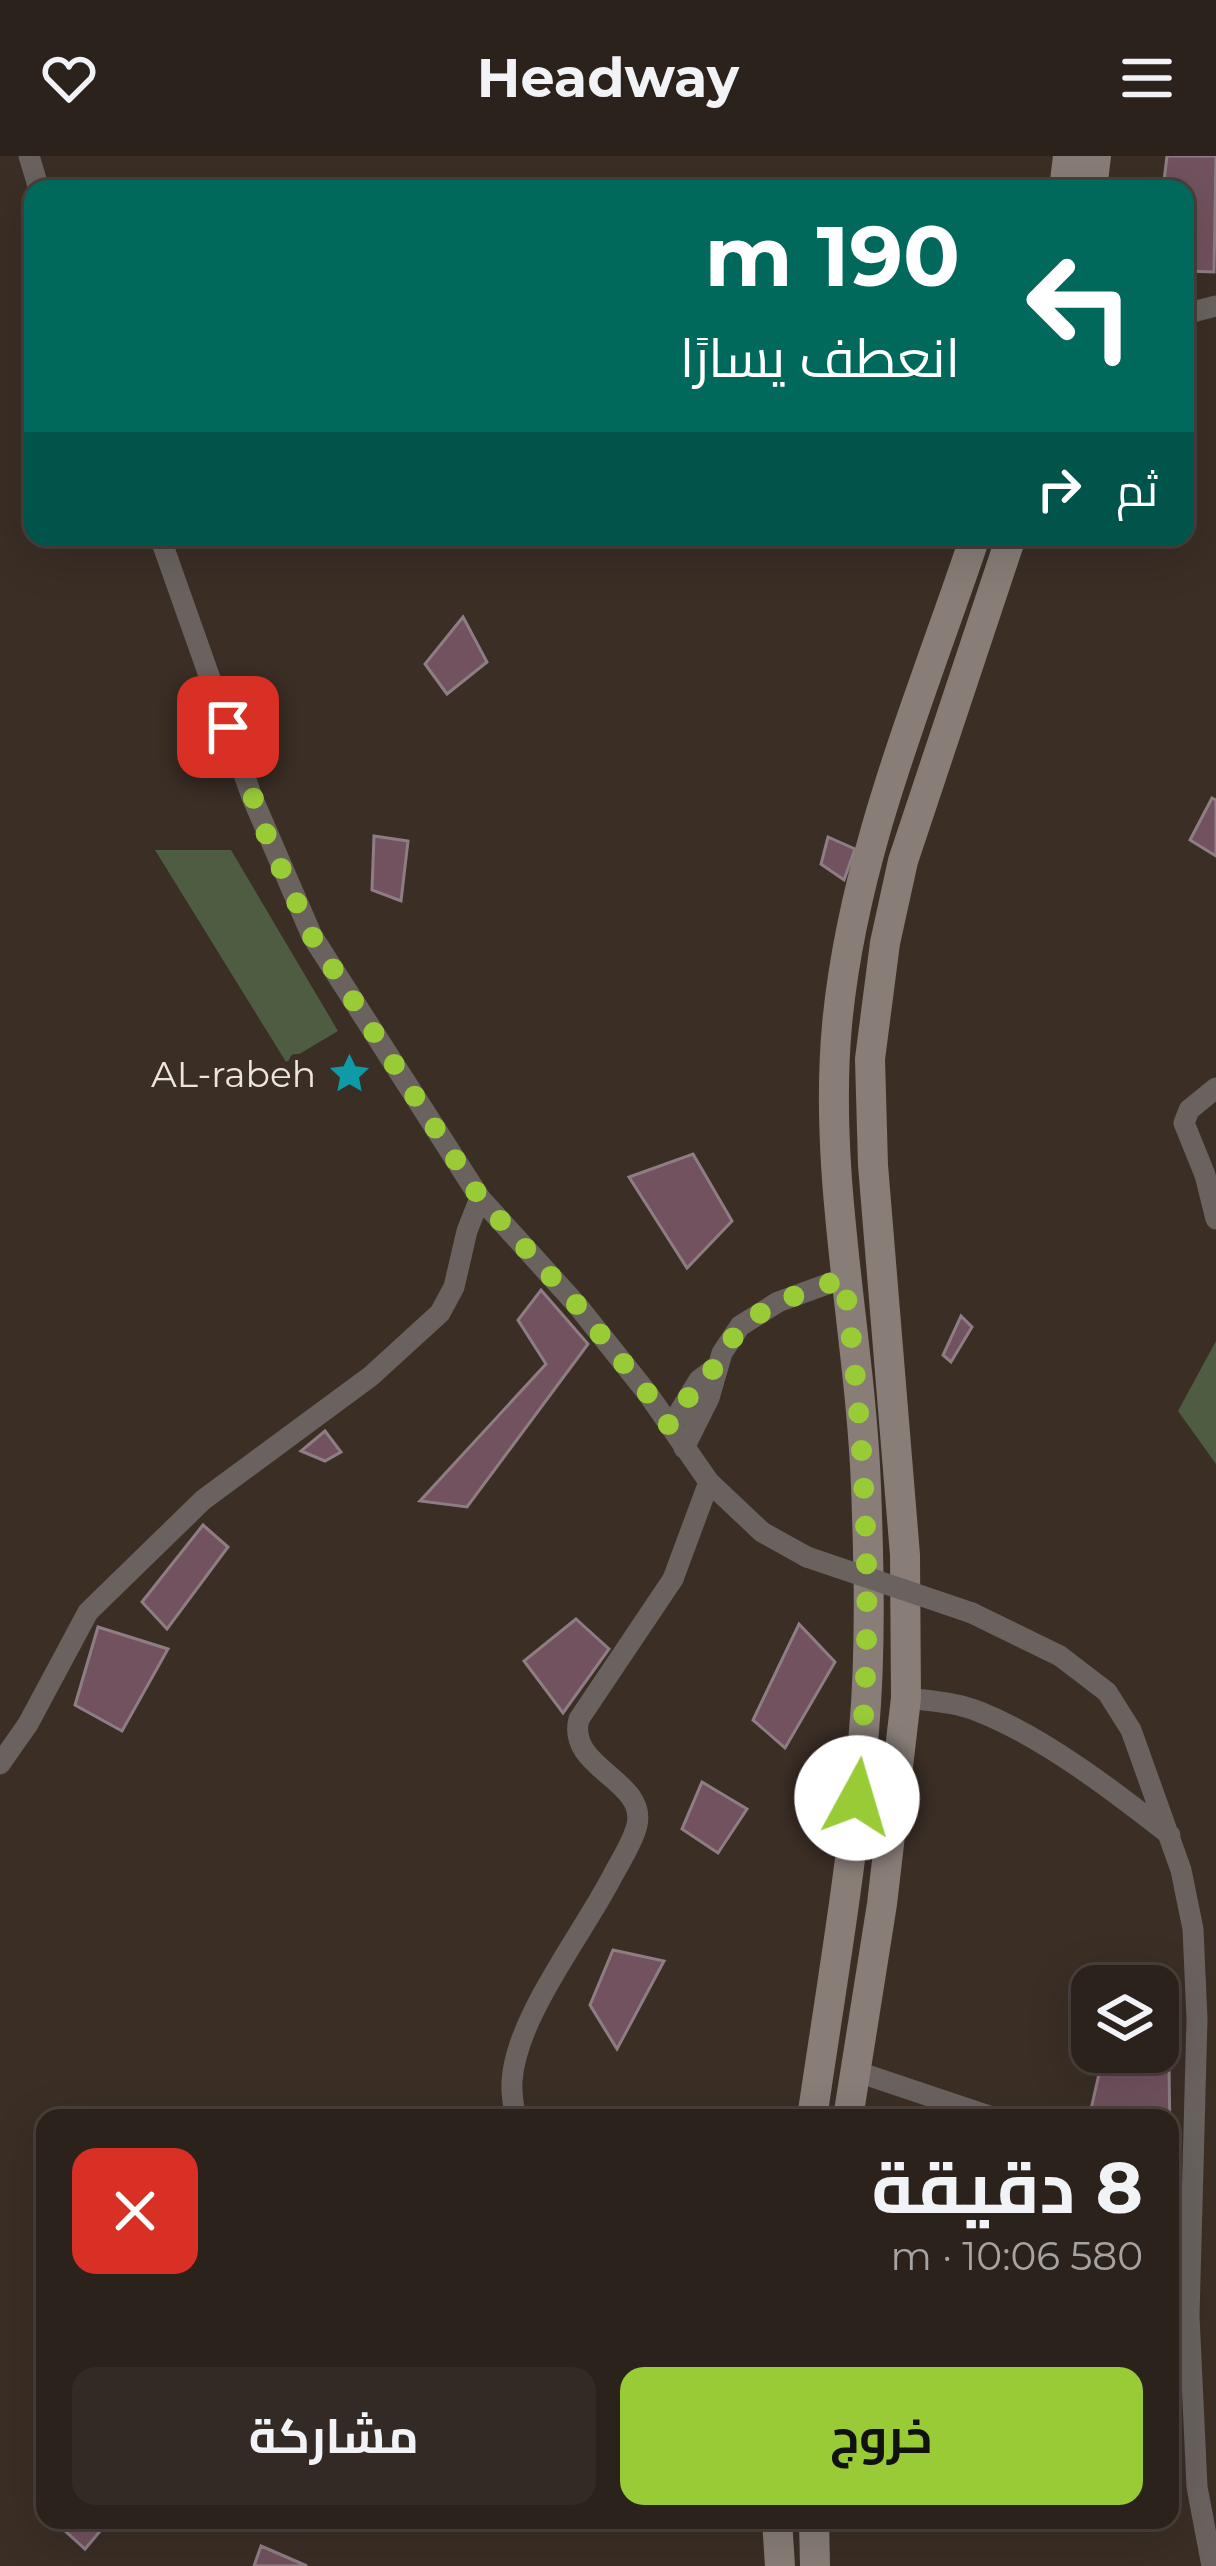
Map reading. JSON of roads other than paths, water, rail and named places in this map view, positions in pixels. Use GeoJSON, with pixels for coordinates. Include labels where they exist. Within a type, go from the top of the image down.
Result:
{"type":"FeatureCollection","features":[{"type":"Feature","properties":{"kind":"main road"},"geometry":{"type":"LineString","coordinates":[[813,2109],[857,1798],[868,1642],[866,1484],[844,1278],[836,1028],[871,836],[971,546]]}},
{"type":"Feature","properties":{"kind":"main road"},"geometry":{"type":"LineString","coordinates":[[849,2109],[888,1861],[906,1698],[905,1555],[873,1165],[870,1059],[885,943],[903,861],[1008,546]]}},
{"type":"Feature","properties":{"kind":"main road"},"geometry":{"type":"LineString","coordinates":[[889,781],[928,791]]}},
{"type":"Feature","properties":{"kind":"main road"},"geometry":{"type":"LineString","coordinates":[[778,2529],[780,2566]]}},
{"type":"Feature","properties":{"kind":"main road"},"geometry":{"type":"LineString","coordinates":[[814,2529],[815,2566]]}},
{"type":"Feature","properties":{"kind":"street"},"geometry":{"type":"LineString","coordinates":[[163,546],[252,797],[297,906],[480,1198],[577,1305],[648,1394],[709,1482],[762,1532],[807,1557],[972,1613],[1060,1656],[1107,1692],[1131,1730],[1171,1835],[1196,1964],[1189,2316],[1197,2487],[1212,2556]]}},
{"type":"Feature","properties":{"kind":"street"},"geometry":{"type":"LineString","coordinates":[[1216,1088],[1189,1110],[1184,1124],[1205,1175],[1216,1219]]}},
{"type":"Feature","properties":{"kind":"street"},"geometry":{"type":"LineString","coordinates":[[0,1764],[28,1724],[88,1612],[203,1500],[371,1376],[440,1313],[454,1287],[466,1231],[480,1198]]}},
{"type":"Feature","properties":{"kind":"street"},"geometry":{"type":"LineString","coordinates":[[685,1448],[710,1398],[716,1367],[730,1338],[752,1316],[778,1302],[844,1278]]}},
{"type":"Feature","properties":{"kind":"street"},"geometry":{"type":"LineString","coordinates":[[670,1427],[699,1380],[716,1367]]}},
{"type":"Feature","properties":{"kind":"street"},"geometry":{"type":"LineString","coordinates":[[514,2109],[512,2074],[528,2020],[590,1921],[637,1825],[634,1806],[614,1778],[580,1750],[577,1729],[673,1579],[709,1482]]}},
{"type":"Feature","properties":{"kind":"street"},"geometry":{"type":"LineString","coordinates":[[906,1698],[952,1703],[996,1719],[1171,1835]]}},
{"type":"Feature","properties":{"kind":"street"},"geometry":{"type":"LineString","coordinates":[[855,2071],[968,2109]]}},
{"type":"Feature","properties":{"kind":"place","name":"AL-rabeh"},"geometry":{"type":"Point","coordinates":[350,1074]}}]}
